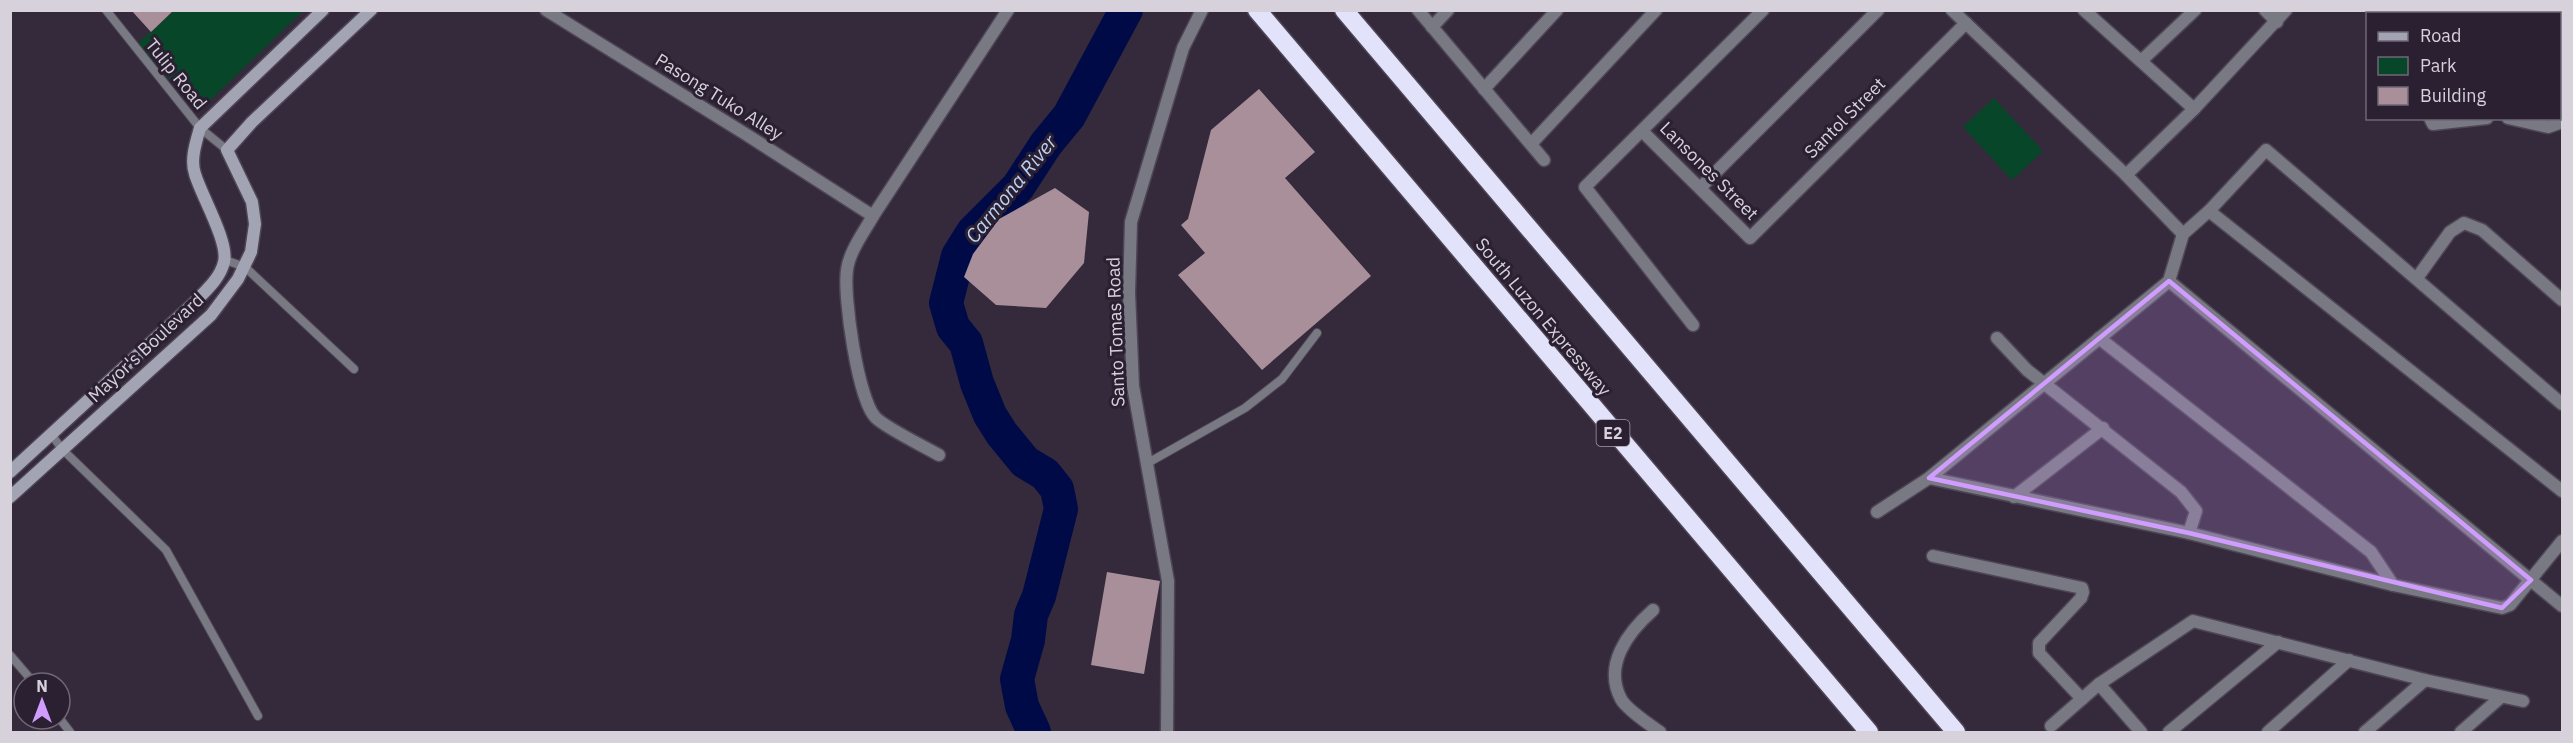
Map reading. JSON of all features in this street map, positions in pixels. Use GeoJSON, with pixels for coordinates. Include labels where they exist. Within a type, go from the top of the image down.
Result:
{"type":"FeatureCollection","features":[{"type":"Feature","properties":{"kind":"highway","name":"South Luzon Expressway"},"geometry":{"type":"LineString","coordinates":[[1257,10],[1869,732]]}},
{"type":"Feature","properties":{"kind":"highway"},"geometry":{"type":"LineString","coordinates":[[1344,10],[1956,732]]}},
{"type":"Feature","properties":{"kind":"main road"},"geometry":{"type":"LineString","coordinates":[[225,260],[216,226],[194,172],[195,145],[200,128],[323,10]]}},
{"type":"Feature","properties":{"kind":"main road"},"geometry":{"type":"LineString","coordinates":[[227,150],[252,122],[371,10]]}},
{"type":"Feature","properties":{"kind":"main road","name":"Mayor's Boulevard"},"geometry":{"type":"LineString","coordinates":[[10,497],[211,315],[245,267],[251,252],[255,224],[252,202],[227,150]]}},
{"type":"Feature","properties":{"kind":"main road","name":"Mayor's Boulevard"},"geometry":{"type":"LineString","coordinates":[[10,472],[194,303],[217,278],[225,260]]}},
{"type":"Feature","properties":{"kind":"street","name":"Pasong Tuko Alley"},"geometry":{"type":"LineString","coordinates":[[546,10],[873,216]]}},
{"type":"Feature","properties":{"kind":"street"},"geometry":{"type":"LineString","coordinates":[[939,455],[876,418],[866,403],[848,321],[846,282],[850,259],[873,216],[1008,10]]}},
{"type":"Feature","properties":{"kind":"street","name":"Santo Tomas Road"},"geometry":{"type":"LineString","coordinates":[[1167,732],[1168,581],[1132,386],[1129,293],[1131,222],[1183,48],[1202,10]]}},
{"type":"Feature","properties":{"kind":"street"},"geometry":{"type":"LineString","coordinates":[[1418,10],[1544,160]]}},
{"type":"Feature","properties":{"kind":"street"},"geometry":{"type":"LineString","coordinates":[[1432,27],[1448,10]]}},
{"type":"Feature","properties":{"kind":"street"},"geometry":{"type":"LineString","coordinates":[[1484,89],[1557,10]]}},
{"type":"Feature","properties":{"kind":"street"},"geometry":{"type":"LineString","coordinates":[[1531,144],[1656,10]]}},
{"type":"Feature","properties":{"kind":"street"},"geometry":{"type":"LineString","coordinates":[[1693,325],[1585,187],[1763,10]]}},
{"type":"Feature","properties":{"kind":"street"},"geometry":{"type":"LineString","coordinates":[[1700,188],[1878,10]]}},
{"type":"Feature","properties":{"kind":"street"},"geometry":{"type":"LineString","coordinates":[[1952,10],[2126,175],[2183,234]]}},
{"type":"Feature","properties":{"kind":"street"},"geometry":{"type":"LineString","coordinates":[[2141,61],[2195,10]]}},
{"type":"Feature","properties":{"kind":"street"},"geometry":{"type":"LineString","coordinates":[[2265,10],[2277,22]]}},
{"type":"Feature","properties":{"kind":"street"},"geometry":{"type":"LineString","coordinates":[[2126,175],[2194,110],[2286,10]]}},
{"type":"Feature","properties":{"kind":"street"},"geometry":{"type":"LineString","coordinates":[[2085,11],[2194,110]]}},
{"type":"Feature","properties":{"kind":"street","name":"Santol Street"},"geometry":{"type":"LineString","coordinates":[[1750,238],[1966,23]]}},
{"type":"Feature","properties":{"kind":"street"},"geometry":{"type":"LineString","coordinates":[[2431,120],[2433,124],[2469,120]]}},
{"type":"Feature","properties":{"kind":"street"},"geometry":{"type":"LineString","coordinates":[[2517,120],[2548,127],[2562,122]]}},
{"type":"Feature","properties":{"kind":"street","name":"Lansones Street"},"geometry":{"type":"LineString","coordinates":[[1642,131],[1750,238]]}},
{"type":"Feature","properties":{"kind":"street"},"geometry":{"type":"LineString","coordinates":[[1877,512],[1929,478],[2169,281],[2183,234],[2210,211],[2266,150],[2562,404]]}},
{"type":"Feature","properties":{"kind":"street"},"geometry":{"type":"LineString","coordinates":[[2210,211],[2562,491]]}},
{"type":"Feature","properties":{"kind":"street"},"geometry":{"type":"LineString","coordinates":[[2417,278],[2450,232],[2464,223],[2482,230],[2562,300]]}},
{"type":"Feature","properties":{"kind":"street"},"geometry":{"type":"LineString","coordinates":[[2169,281],[2562,606]]}},
{"type":"Feature","properties":{"kind":"street"},"geometry":{"type":"LineString","coordinates":[[1998,338],[2027,370],[2103,428],[2189,501],[2196,511],[2189,533]]}},
{"type":"Feature","properties":{"kind":"street"},"geometry":{"type":"LineString","coordinates":[[2099,338],[2371,552],[2393,585]]}},
{"type":"Feature","properties":{"kind":"street"},"geometry":{"type":"LineString","coordinates":[[2014,497],[2103,428]]}},
{"type":"Feature","properties":{"kind":"street"},"geometry":{"type":"LineString","coordinates":[[1929,478],[2189,533],[2393,585],[2502,608],[2510,605],[2562,541]]}},
{"type":"Feature","properties":{"kind":"street"},"geometry":{"type":"LineString","coordinates":[[1933,556],[2082,588],[2084,592],[2081,597],[2039,643],[2039,653],[2082,699]]}},
{"type":"Feature","properties":{"kind":"street"},"geometry":{"type":"LineString","coordinates":[[1653,610],[1635,626],[1617,654],[1616,684],[1622,701],[1660,732]]}},
{"type":"Feature","properties":{"kind":"street"},"geometry":{"type":"LineString","coordinates":[[2051,726],[2099,684],[2193,621],[2425,680],[2523,701]]}},
{"type":"Feature","properties":{"kind":"street"},"geometry":{"type":"LineString","coordinates":[[2169,732],[2278,642]]}},
{"type":"Feature","properties":{"kind":"street"},"geometry":{"type":"LineString","coordinates":[[2268,732],[2349,660]]}},
{"type":"Feature","properties":{"kind":"street"},"geometry":{"type":"LineString","coordinates":[[2366,732],[2425,680]]}},
{"type":"Feature","properties":{"kind":"street"},"geometry":{"type":"LineString","coordinates":[[2099,684],[2141,732]]}},
{"type":"Feature","properties":{"kind":"street"},"geometry":{"type":"LineString","coordinates":[[2461,732],[2501,697]]}},
{"type":"Feature","properties":{"kind":"lane","name":"Tulip Road"},"geometry":{"type":"LineString","coordinates":[[106,10],[200,128],[227,150]]}},
{"type":"Feature","properties":{"kind":"lane"},"geometry":{"type":"LineString","coordinates":[[225,260],[245,267],[354,369]]}},
{"type":"Feature","properties":{"kind":"lane"},"geometry":{"type":"LineString","coordinates":[[1146,464],[1254,400],[1282,379],[1317,333]]}},
{"type":"Feature","properties":{"kind":"lane"},"geometry":{"type":"LineString","coordinates":[[51,434],[62,449],[165,550],[258,716]]}},
{"type":"Feature","properties":{"kind":"lane"},"geometry":{"type":"LineString","coordinates":[[10,655],[24,671]]}},
{"type":"Feature","properties":{"kind":"highlighted area"},"geometry":{"type":"Polygon","coordinates":[[[2169,281],[2531,580],[2502,608],[2189,533],[1929,478],[2169,281]]]}},
{"type":"Feature","properties":{"kind":"green space"},"geometry":{"type":"Polygon","coordinates":[[[174,11],[303,11],[198,112],[138,43],[174,11]]]}},
{"type":"Feature","properties":{"kind":"green space"},"geometry":{"type":"Polygon","coordinates":[[[1994,98],[2043,151],[2012,180],[1963,127],[1994,98]]]}},
{"type":"Feature","properties":{"kind":"building"},"geometry":{"type":"Polygon","coordinates":[[[131,10],[174,10],[151,32],[131,10]]]}},
{"type":"Feature","properties":{"kind":"building"},"geometry":{"type":"Polygon","coordinates":[[[1259,89],[1315,152],[1285,178],[1371,276],[1262,370],[1178,275],[1205,253],[1181,225],[1188,219],[1211,130],[1259,89]]]}},
{"type":"Feature","properties":{"kind":"building"},"geometry":{"type":"Polygon","coordinates":[[[1055,188],[1089,212],[1084,263],[1046,308],[996,305],[964,277],[973,254],[999,219],[1055,188]]]}},
{"type":"Feature","properties":{"kind":"building"},"geometry":{"type":"Polygon","coordinates":[[[1107,572],[1160,581],[1144,674],[1091,665],[1107,572]]]}},
{"type":"Feature","properties":{"kind":"waterway","name":"Carmona River"},"geometry":{"type":"LineString","coordinates":[[1034,732],[1022,706],[1017,679],[1028,640],[1031,615],[1039,596],[1061,509],[1057,489],[1045,474],[1025,462],[990,415],[977,383],[966,343],[953,327],[946,303],[958,256],[973,232],[1018,187],[1046,144],[1069,116],[1126,10]]}}]}
